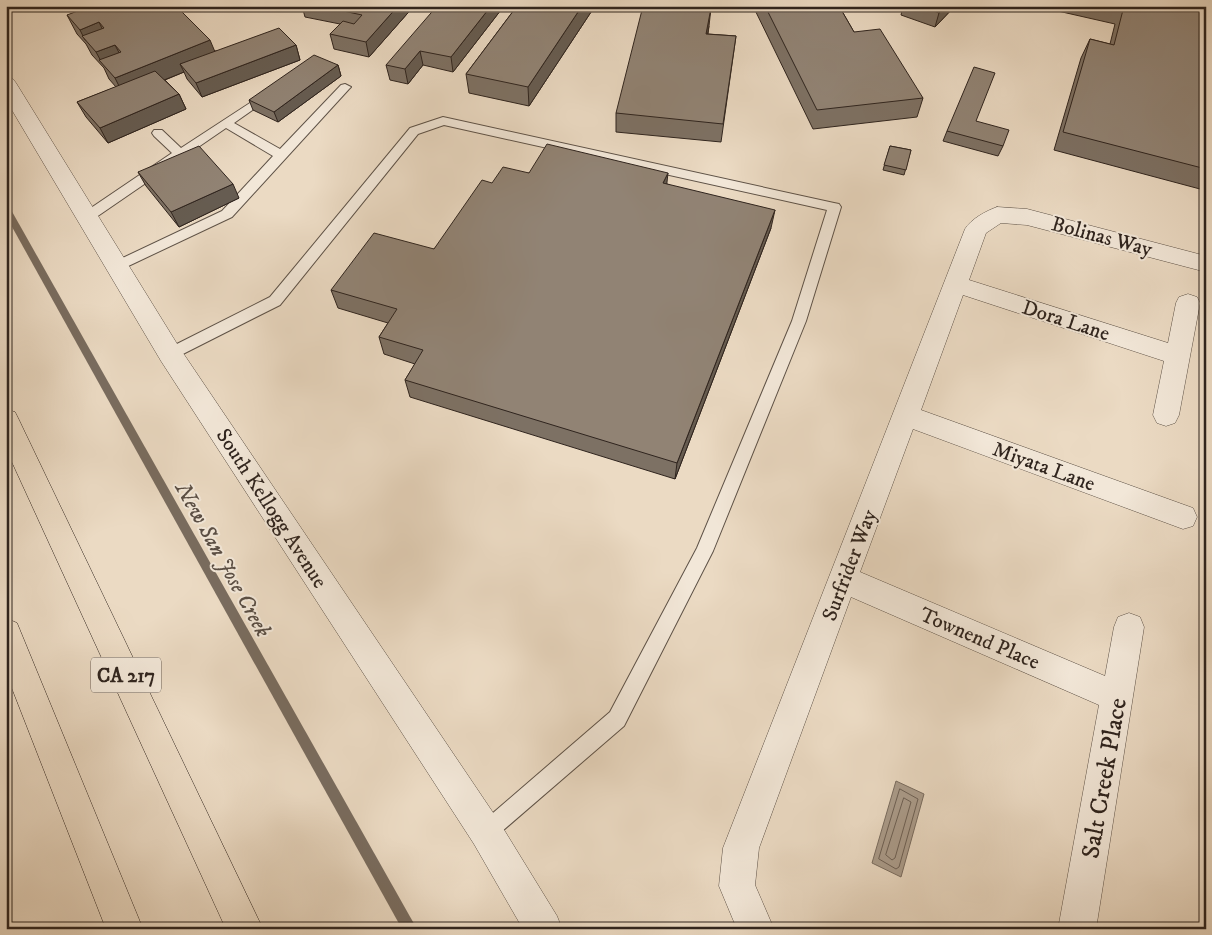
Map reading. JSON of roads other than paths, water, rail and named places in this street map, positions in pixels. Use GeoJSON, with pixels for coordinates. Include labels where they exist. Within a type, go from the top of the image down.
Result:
{"type":"FeatureCollection","features":[{"type":"Feature","properties":{"kind":"highway","name":"CA 217"},"geometry":{"type":"LineString","coordinates":[[6,420],[245,929]]}},
{"type":"Feature","properties":{"kind":"highway"},"geometry":{"type":"LineString","coordinates":[[6,633],[125,929]]}},
{"type":"Feature","properties":{"kind":"street","name":"South Kellogg Avenue"},"geometry":{"type":"LineString","coordinates":[[6,83],[170,354],[486,832],[544,929]]}},
{"type":"Feature","properties":{"kind":"street","name":"Bolinas Way"},"geometry":{"type":"LineString","coordinates":[[997,215],[1027,217],[1206,264]]}},
{"type":"Feature","properties":{"kind":"street","name":"Surfrider Way"},"geometry":{"type":"LineString","coordinates":[[753,928],[737,886],[741,848],[976,229],[997,215]]}},
{"type":"Feature","properties":{"kind":"street","name":"Dora Lane"},"geometry":{"type":"LineString","coordinates":[[955,284],[1177,356]]}},
{"type":"Feature","properties":{"kind":"street"},"geometry":{"type":"LineString","coordinates":[[1166,415],[1188,303]]}},
{"type":"Feature","properties":{"kind":"street","name":"Miyata Lane"},"geometry":{"type":"LineString","coordinates":[[906,415],[1182,517]]}},
{"type":"Feature","properties":{"kind":"street","name":"Townend Place"},"geometry":{"type":"LineString","coordinates":[[843,579],[1117,697]]}},
{"type":"Feature","properties":{"kind":"street","name":"Salt Creek Place"},"geometry":{"type":"LineString","coordinates":[[1077,929],[1129,627]]}},
{"type":"Feature","properties":{"kind":"lane"},"geometry":{"type":"LineString","coordinates":[[88,217],[281,86]]}},
{"type":"Feature","properties":{"kind":"lane"},"geometry":{"type":"LineString","coordinates":[[117,266],[227,214],[345,87]]}},
{"type":"Feature","properties":{"kind":"lane"},"geometry":{"type":"LineString","coordinates":[[170,354],[274,302],[414,131],[443,121],[834,207],[799,321],[704,551],[617,719],[486,832]]}},
{"type":"Feature","properties":{"kind":"lane"},"geometry":{"type":"LineString","coordinates":[[226,123],[281,154]]}},
{"type":"Feature","properties":{"kind":"lane"},"geometry":{"type":"LineString","coordinates":[[158,133],[180,154]]}},
{"type":"Feature","properties":{"kind":"water"},"geometry":{"type":"Polygon","coordinates":[[[896,781],[924,794],[901,877],[872,863],[896,781]]]}},
{"type":"Feature","properties":{"kind":"waterway","name":"New San Jose Creek"},"geometry":{"type":"LineString","coordinates":[[6,208],[410,929]]}}]}
